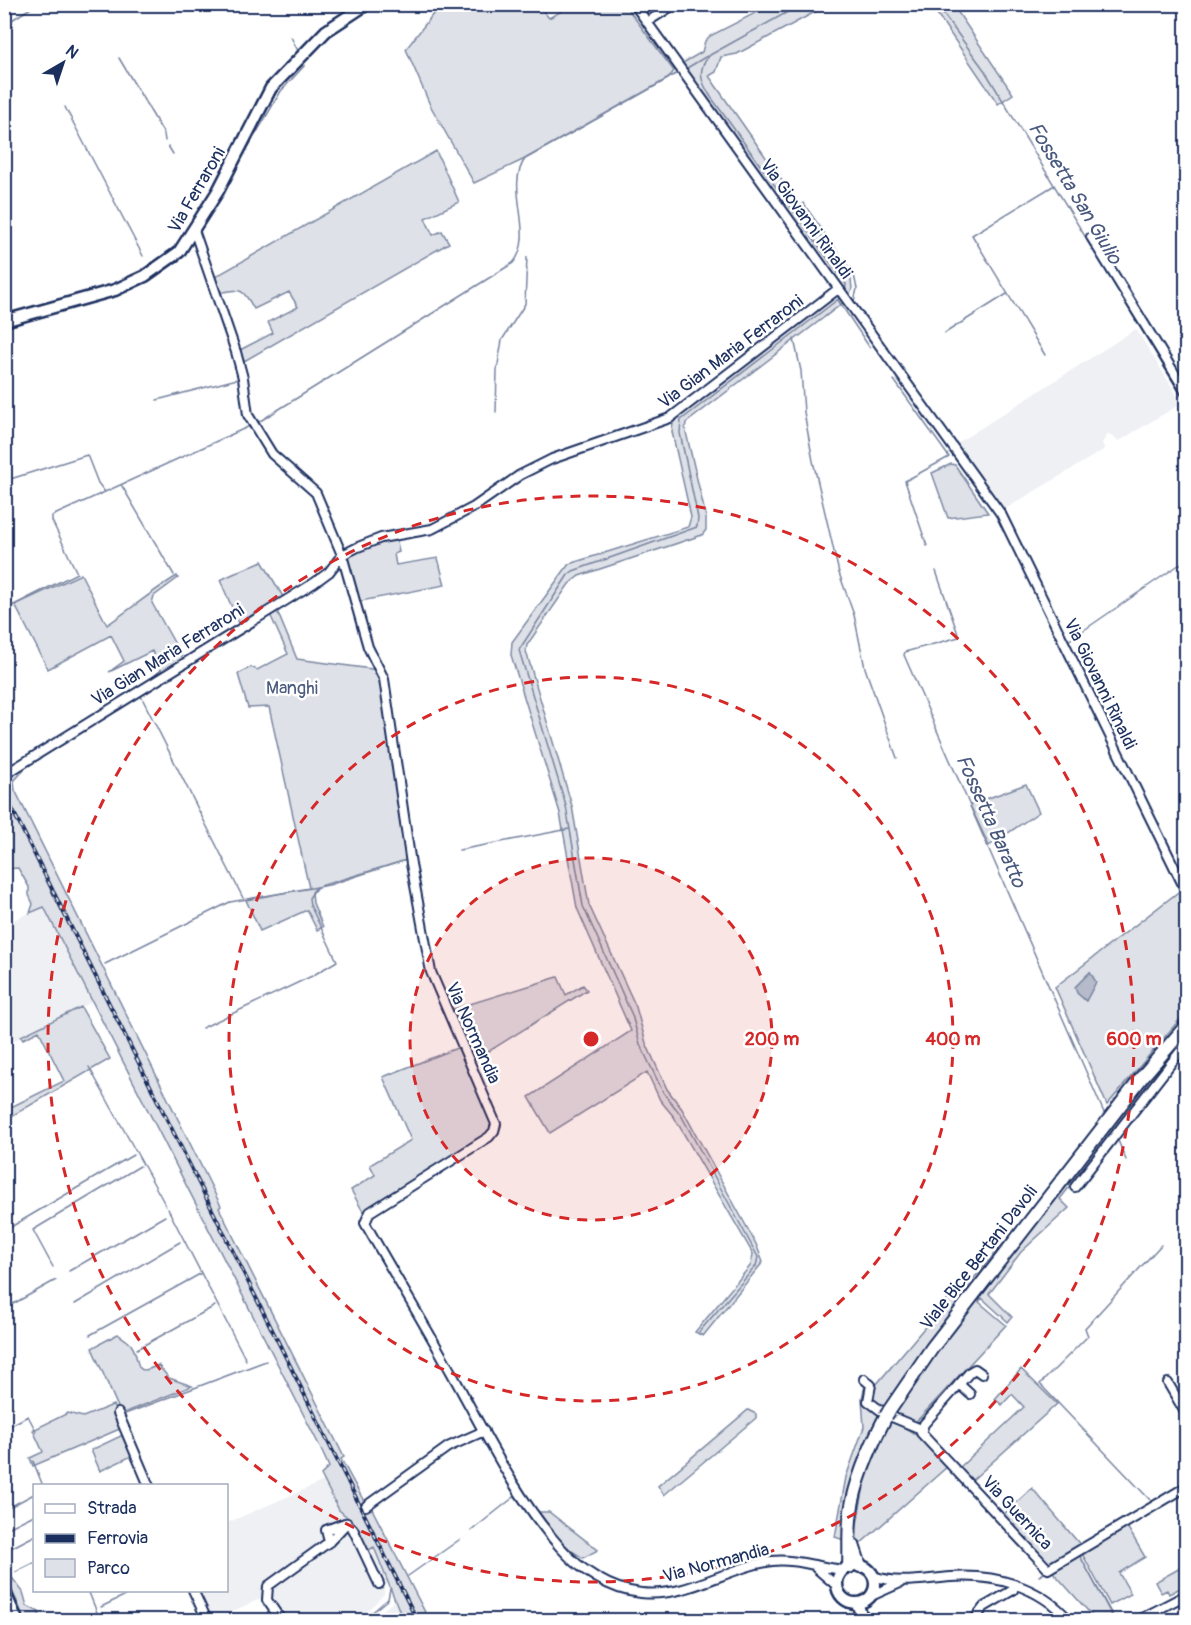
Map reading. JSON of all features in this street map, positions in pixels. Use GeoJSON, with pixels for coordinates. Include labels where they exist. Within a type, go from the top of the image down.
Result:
{"type":"FeatureCollection","features":[{"type":"Feature","properties":{"kind":"highway","name":"Viale Bice Bertani Davoli"},"geometry":{"type":"LineString","coordinates":[[851,1567],[851,1513],[858,1484],[887,1413],[908,1380],[1109,1119],[1186,1026]]}},
{"type":"Feature","properties":{"kind":"main road","name":"Via Ferraroni"},"geometry":{"type":"LineString","coordinates":[[4,321],[87,299],[131,283],[179,252],[230,169],[271,88],[326,32],[367,4]]}},
{"type":"Feature","properties":{"kind":"main road"},"geometry":{"type":"LineString","coordinates":[[857,1603],[871,1596],[875,1586],[873,1576],[851,1567],[837,1586],[842,1596],[857,1603],[863,1620]]}},
{"type":"Feature","properties":{"kind":"main road"},"geometry":{"type":"LineString","coordinates":[[4,1591],[17,1620]]}},
{"type":"Feature","properties":{"kind":"street","name":"Via Giovanni Rinaldi"},"geometry":{"type":"LineString","coordinates":[[634,4],[1001,514],[1186,891]]}},
{"type":"Feature","properties":{"kind":"street"},"geometry":{"type":"LineString","coordinates":[[647,22],[675,4]]}},
{"type":"Feature","properties":{"kind":"street"},"geometry":{"type":"LineString","coordinates":[[194,230],[236,352],[243,378],[247,412],[275,458],[314,491],[342,555]]}},
{"type":"Feature","properties":{"kind":"street"},"geometry":{"type":"LineString","coordinates":[[1091,237],[1186,392]]}},
{"type":"Feature","properties":{"kind":"street","name":"Via Gian Maria Ferraroni"},"geometry":{"type":"LineString","coordinates":[[4,775],[314,583],[334,567],[342,555],[374,540],[432,529],[474,507],[520,476],[552,459],[665,421],[841,294]]}},
{"type":"Feature","properties":{"kind":"street","name":"Via Normandia"},"geometry":{"type":"LineString","coordinates":[[342,555],[368,647],[384,679],[410,859],[431,972],[496,1126],[489,1137],[370,1212],[365,1223],[484,1431],[560,1548],[576,1563],[610,1584],[637,1593],[654,1594],[690,1587],[735,1570],[772,1561],[794,1560],[815,1567],[851,1567]]}},
{"type":"Feature","properties":{"kind":"street"},"geometry":{"type":"LineString","coordinates":[[1075,1187],[1186,1044]]}},
{"type":"Feature","properties":{"kind":"street"},"geometry":{"type":"LineString","coordinates":[[864,1379],[872,1385],[868,1401],[921,1429],[972,1370],[978,1370],[982,1374]]}},
{"type":"Feature","properties":{"kind":"street"},"geometry":{"type":"LineString","coordinates":[[1168,1383],[1186,1414]]}},
{"type":"Feature","properties":{"kind":"street"},"geometry":{"type":"LineString","coordinates":[[959,1384],[969,1394]]}},
{"type":"Feature","properties":{"kind":"street"},"geometry":{"type":"LineString","coordinates":[[118,1413],[148,1484]]}},
{"type":"Feature","properties":{"kind":"street","name":"Via Guernica"},"geometry":{"type":"LineString","coordinates":[[921,1429],[924,1437],[1048,1569],[1186,1487]]}},
{"type":"Feature","properties":{"kind":"street"},"geometry":{"type":"LineString","coordinates":[[366,1506],[448,1447],[484,1431]]}},
{"type":"Feature","properties":{"kind":"street"},"geometry":{"type":"LineString","coordinates":[[280,1620],[267,1600],[268,1586],[329,1542],[326,1530],[347,1523],[353,1529],[379,1584]]}},
{"type":"Feature","properties":{"kind":"street"},"geometry":{"type":"LineString","coordinates":[[815,1567],[837,1586]]}},
{"type":"Feature","properties":{"kind":"street"},"geometry":{"type":"LineString","coordinates":[[873,1576],[901,1583]]}},
{"type":"Feature","properties":{"kind":"street"},"geometry":{"type":"LineString","coordinates":[[871,1596],[901,1583],[953,1577],[996,1579],[1019,1585],[1041,1597],[1069,1620]]}},
{"type":"Feature","properties":{"kind":"street"},"geometry":{"type":"LineString","coordinates":[[974,1620],[984,1607],[1013,1590]]}},
{"type":"Feature","properties":{"kind":"street"},"geometry":{"type":"LineString","coordinates":[[194,1592],[207,1620]]}},
{"type":"Feature","properties":{"kind":"street"},"geometry":{"type":"LineString","coordinates":[[1138,1620],[1186,1595]]}},
{"type":"Feature","properties":{"kind":"shaded area"},"geometry":{"type":"Polygon","coordinates":[[[1136,329],[1182,403],[1119,441],[1108,434],[1102,443],[1105,449],[1005,509],[956,444],[1136,329]]]}},
{"type":"Feature","properties":{"kind":"shaded area"},"geometry":{"type":"Polygon","coordinates":[[[44,906],[92,1002],[5,1045],[5,924],[44,906]]]}},
{"type":"Feature","properties":{"kind":"shaded area"},"geometry":{"type":"Polygon","coordinates":[[[324,1481],[339,1510],[354,1523],[367,1550],[374,1547],[388,1583],[384,1588],[384,1594],[369,1610],[352,1620],[284,1620],[268,1595],[214,1620],[200,1592],[228,1592],[228,1523],[324,1481]]]}},
{"type":"Feature","properties":{"kind":"shaded area"},"geometry":{"type":"Polygon","coordinates":[[[394,1601],[403,1620],[371,1620],[394,1601]]]}},
{"type":"Feature","properties":{"kind":"green space"},"geometry":{"type":"Polygon","coordinates":[[[440,5],[538,5],[549,18],[572,5],[625,5],[674,71],[668,79],[525,159],[474,183],[430,105],[406,49],[440,5]]]}},
{"type":"Feature","properties":{"kind":"green space"},"geometry":{"type":"Polygon","coordinates":[[[771,5],[828,5],[737,54],[721,57],[716,72],[709,76],[851,279],[852,289],[848,298],[681,64],[702,52],[705,41],[710,36],[771,5]]]}},
{"type":"Feature","properties":{"kind":"green space"},"geometry":{"type":"Polygon","coordinates":[[[931,5],[953,5],[1013,94],[998,104],[931,5]]]}},
{"type":"Feature","properties":{"kind":"green space"},"geometry":{"type":"Polygon","coordinates":[[[436,151],[459,202],[425,218],[433,235],[442,231],[449,243],[239,364],[236,352],[273,333],[268,322],[298,307],[289,292],[254,309],[244,293],[240,291],[217,293],[213,278],[436,151]]]}},
{"type":"Feature","properties":{"kind":"green space"},"geometry":{"type":"Polygon","coordinates":[[[837,293],[844,302],[686,423],[685,428],[706,517],[706,530],[702,535],[579,576],[569,584],[527,645],[526,651],[572,806],[589,905],[636,1007],[646,1043],[667,1089],[682,1109],[756,1244],[763,1262],[703,1336],[695,1332],[751,1265],[753,1254],[674,1117],[660,1100],[647,1072],[550,1133],[529,1097],[631,1031],[577,908],[560,813],[511,655],[512,642],[569,564],[688,527],[691,517],[672,432],[674,415],[837,293]]]}},
{"type":"Feature","properties":{"kind":"green space"},"geometry":{"type":"Polygon","coordinates":[[[951,464],[955,465],[988,513],[948,518],[932,473],[951,464]]]}},
{"type":"Feature","properties":{"kind":"green space"},"geometry":{"type":"Polygon","coordinates":[[[396,536],[399,552],[394,554],[396,565],[438,558],[445,585],[356,602],[342,555],[396,536]]]}},
{"type":"Feature","properties":{"kind":"green space","name":"Manghi"},"geometry":{"type":"Polygon","coordinates":[[[262,561],[285,600],[275,606],[297,659],[379,670],[410,859],[317,887],[312,892],[313,903],[323,927],[317,930],[307,910],[260,931],[246,900],[309,888],[269,707],[248,708],[238,674],[251,667],[257,670],[288,654],[268,610],[241,628],[220,580],[262,561]]]}},
{"type":"Feature","properties":{"kind":"green space"},"geometry":{"type":"Polygon","coordinates":[[[81,574],[107,625],[177,576],[178,578],[154,596],[152,603],[185,662],[155,683],[153,677],[161,670],[152,651],[109,672],[124,661],[111,635],[48,669],[15,605],[81,574]]]}},
{"type":"Feature","properties":{"kind":"green space"},"geometry":{"type":"Polygon","coordinates":[[[22,768],[24,770],[14,781],[15,790],[221,1206],[219,1208],[344,1457],[341,1459],[366,1505],[369,1503],[429,1620],[403,1620],[374,1547],[367,1551],[354,1523],[339,1510],[321,1475],[329,1467],[319,1445],[44,907],[30,913],[33,904],[29,895],[29,887],[18,868],[5,869],[4,778],[22,768]]]}},
{"type":"Feature","properties":{"kind":"green space"},"geometry":{"type":"Polygon","coordinates":[[[1026,784],[1039,812],[989,846],[970,805],[1026,784]]]}},
{"type":"Feature","properties":{"kind":"green space"},"geometry":{"type":"Polygon","coordinates":[[[1181,890],[1186,902],[1186,1012],[1107,1105],[1055,987],[1181,890]]]}},
{"type":"Feature","properties":{"kind":"green space"},"geometry":{"type":"Polygon","coordinates":[[[558,977],[566,995],[583,985],[587,990],[470,1063],[494,1119],[494,1131],[366,1217],[351,1190],[375,1175],[370,1165],[411,1140],[383,1077],[462,1046],[447,1011],[558,977]]]}},
{"type":"Feature","properties":{"kind":"green space"},"geometry":{"type":"Polygon","coordinates":[[[81,1007],[110,1059],[5,1120],[5,1110],[64,1081],[39,1031],[23,1039],[21,1036],[81,1007]]]}},
{"type":"Feature","properties":{"kind":"green space"},"geometry":{"type":"Polygon","coordinates":[[[1186,1035],[1186,1040],[1060,1199],[1069,1208],[1021,1252],[989,1294],[1012,1317],[1008,1322],[982,1298],[979,1302],[1006,1325],[914,1424],[894,1414],[939,1347],[1119,1114],[1186,1035]]]}},
{"type":"Feature","properties":{"kind":"green space"},"geometry":{"type":"Polygon","coordinates":[[[1003,1244],[1003,1250],[892,1396],[877,1422],[844,1540],[835,1537],[846,1477],[864,1427],[862,1398],[866,1381],[871,1399],[876,1385],[957,1289],[958,1283],[968,1290],[968,1285],[1003,1244]]]}},
{"type":"Feature","properties":{"kind":"green space"},"geometry":{"type":"Polygon","coordinates":[[[118,1334],[132,1346],[141,1369],[150,1369],[158,1365],[169,1378],[192,1386],[121,1414],[92,1348],[118,1334]]]}},
{"type":"Feature","properties":{"kind":"green space"},"geometry":{"type":"Polygon","coordinates":[[[1021,1369],[1057,1404],[970,1482],[958,1469],[1024,1407],[1012,1394],[1002,1405],[995,1399],[1021,1369]]]}},
{"type":"Feature","properties":{"kind":"green space"},"geometry":{"type":"Polygon","coordinates":[[[113,1405],[122,1428],[33,1466],[30,1458],[43,1452],[33,1430],[68,1413],[83,1417],[113,1405]]]}},
{"type":"Feature","properties":{"kind":"green space"},"geometry":{"type":"Polygon","coordinates":[[[748,1410],[756,1414],[756,1418],[664,1495],[658,1486],[748,1410]]]}},
{"type":"Feature","properties":{"kind":"green space"},"geometry":{"type":"Polygon","coordinates":[[[891,1419],[923,1439],[948,1466],[859,1545],[854,1541],[865,1480],[891,1419]]]}},
{"type":"Feature","properties":{"kind":"green space"},"geometry":{"type":"Polygon","coordinates":[[[125,1434],[134,1455],[100,1471],[91,1450],[125,1434]]]}},
{"type":"Feature","properties":{"kind":"green space"},"geometry":{"type":"Polygon","coordinates":[[[1032,1488],[1083,1548],[1125,1523],[1145,1557],[1119,1573],[1131,1594],[1110,1605],[1080,1550],[1048,1565],[1003,1515],[1032,1488]]]}},
{"type":"Feature","properties":{"kind":"green space"},"geometry":{"type":"Polygon","coordinates":[[[537,1512],[549,1512],[598,1550],[583,1558],[557,1538],[537,1512]]]}},
{"type":"Feature","properties":{"kind":"green space"},"geometry":{"type":"Polygon","coordinates":[[[1079,1554],[1114,1620],[1096,1620],[1052,1571],[1079,1554]]]}},
{"type":"Feature","properties":{"kind":"green space"},"geometry":{"type":"Polygon","coordinates":[[[5,1555],[9,1563],[10,1575],[23,1592],[27,1606],[39,1612],[40,1620],[25,1620],[5,1574],[5,1555]]]}},
{"type":"Feature","properties":{"kind":"green space"},"geometry":{"type":"Polygon","coordinates":[[[1184,1566],[1186,1585],[1169,1594],[1167,1590],[1161,1593],[1155,1582],[1184,1566]]]}},
{"type":"Feature","properties":{"kind":"water"},"geometry":{"type":"Polygon","coordinates":[[[1090,972],[1096,982],[1086,1001],[1077,993],[1075,987],[1090,972]]]}},
{"type":"Feature","properties":{"kind":"waterway"},"geometry":{"type":"LineString","coordinates":[[4,25],[37,4]]}},
{"type":"Feature","properties":{"kind":"waterway"},"geometry":{"type":"LineString","coordinates":[[802,4],[710,55],[703,66],[702,76],[711,97],[846,284],[845,294]]}},
{"type":"Feature","properties":{"kind":"waterway","name":"Fossetta San Giulio"},"geometry":{"type":"LineString","coordinates":[[936,4],[985,71],[1184,400]]}},
{"type":"Feature","properties":{"kind":"waterway"},"geometry":{"type":"LineString","coordinates":[[291,37],[299,53]]}},
{"type":"Feature","properties":{"kind":"waterway"},"geometry":{"type":"LineString","coordinates":[[687,68],[707,56]]}},
{"type":"Feature","properties":{"kind":"waterway"},"geometry":{"type":"LineString","coordinates":[[119,58],[164,134],[165,141]]}},
{"type":"Feature","properties":{"kind":"waterway"},"geometry":{"type":"LineString","coordinates":[[236,168],[281,91],[305,65]]}},
{"type":"Feature","properties":{"kind":"waterway"},"geometry":{"type":"LineString","coordinates":[[257,423],[513,263],[520,252],[522,239],[518,184],[519,171],[525,159],[676,74]]}},
{"type":"Feature","properties":{"kind":"waterway"},"geometry":{"type":"LineString","coordinates":[[65,107],[143,256]]}},
{"type":"Feature","properties":{"kind":"waterway"},"geometry":{"type":"LineString","coordinates":[[168,146],[173,154]]}},
{"type":"Feature","properties":{"kind":"waterway"},"geometry":{"type":"LineString","coordinates":[[1045,355],[972,235],[1053,186]]}},
{"type":"Feature","properties":{"kind":"waterway"},"geometry":{"type":"LineString","coordinates":[[803,203],[854,275],[857,289],[854,301],[890,353]]}},
{"type":"Feature","properties":{"kind":"waterway"},"geometry":{"type":"LineString","coordinates":[[496,412],[497,370],[502,340],[525,304],[527,257]]}},
{"type":"Feature","properties":{"kind":"waterway"},"geometry":{"type":"LineString","coordinates":[[215,277],[226,310]]}},
{"type":"Feature","properties":{"kind":"waterway"},"geometry":{"type":"LineString","coordinates":[[945,333],[1007,294]]}},
{"type":"Feature","properties":{"kind":"waterway"},"geometry":{"type":"LineString","coordinates":[[699,1332],[756,1266],[758,1257],[681,1115],[663,1092],[640,1044],[632,1015],[583,906],[566,806],[519,650],[568,575],[573,571],[697,527],[698,518],[680,433],[681,420],[841,297]]}},
{"type":"Feature","properties":{"kind":"waterway","name":"Fossetta Baratto"},"geometry":{"type":"LineString","coordinates":[[838,300],[870,348]]}},
{"type":"Feature","properties":{"kind":"waterway"},"geometry":{"type":"LineString","coordinates":[[794,339],[801,371],[804,412],[813,461],[839,573],[854,615],[865,668],[897,758]]}},
{"type":"Feature","properties":{"kind":"waterway"},"geometry":{"type":"LineString","coordinates":[[900,367],[954,442]]}},
{"type":"Feature","properties":{"kind":"waterway"},"geometry":{"type":"LineString","coordinates":[[157,400],[241,378]]}},
{"type":"Feature","properties":{"kind":"waterway","name":"Fossetta Baratto"},"geometry":{"type":"LineString","coordinates":[[894,380],[949,457],[905,481],[927,546]]}},
{"type":"Feature","properties":{"kind":"waterway"},"geometry":{"type":"LineString","coordinates":[[4,610],[77,573],[52,521],[52,516],[250,426]]}},
{"type":"Feature","properties":{"kind":"waterway"},"geometry":{"type":"LineString","coordinates":[[4,481],[87,455],[98,483],[105,492]]}},
{"type":"Feature","properties":{"kind":"waterway"},"geometry":{"type":"LineString","coordinates":[[122,486],[174,575]]}},
{"type":"Feature","properties":{"kind":"waterway"},"geometry":{"type":"LineString","coordinates":[[1020,541],[1049,602]]}},
{"type":"Feature","properties":{"kind":"waterway","name":"Fossetta San Giulio"},"geometry":{"type":"LineString","coordinates":[[1068,641],[1186,560]]}},
{"type":"Feature","properties":{"kind":"waterway","name":"Fossetta Baratto"},"geometry":{"type":"LineString","coordinates":[[936,571],[959,637],[905,652],[904,655],[1105,1115]]}},
{"type":"Feature","properties":{"kind":"waterway"},"geometry":{"type":"LineString","coordinates":[[1081,669],[1186,881]]}},
{"type":"Feature","properties":{"kind":"waterway"},"geometry":{"type":"LineString","coordinates":[[140,694],[243,898]]}},
{"type":"Feature","properties":{"kind":"waterway"},"geometry":{"type":"LineString","coordinates":[[459,850],[569,829]]}},
{"type":"Feature","properties":{"kind":"waterway"},"geometry":{"type":"LineString","coordinates":[[105,964],[230,902],[329,885],[406,860]]}},
{"type":"Feature","properties":{"kind":"waterway"},"geometry":{"type":"LineString","coordinates":[[202,1028],[312,976],[337,961],[310,905],[309,898],[316,888]]}},
{"type":"Feature","properties":{"kind":"waterway"},"geometry":{"type":"LineString","coordinates":[[89,1067],[166,1206]]}},
{"type":"Feature","properties":{"kind":"waterway","name":"Fossetta Baratto"},"geometry":{"type":"LineString","coordinates":[[1117,1138],[1126,1160]]}},
{"type":"Feature","properties":{"kind":"waterway"},"geometry":{"type":"LineString","coordinates":[[4,1231],[133,1155]]}},
{"type":"Feature","properties":{"kind":"waterway"},"geometry":{"type":"LineString","coordinates":[[53,1267],[33,1230],[140,1166]]}},
{"type":"Feature","properties":{"kind":"waterway"},"geometry":{"type":"LineString","coordinates":[[168,1209],[246,1360]]}},
{"type":"Feature","properties":{"kind":"waterway"},"geometry":{"type":"LineString","coordinates":[[69,1271],[165,1216]]}},
{"type":"Feature","properties":{"kind":"waterway"},"geometry":{"type":"LineString","coordinates":[[75,1304],[180,1242]]}},
{"type":"Feature","properties":{"kind":"waterway"},"geometry":{"type":"LineString","coordinates":[[1152,1502],[1040,1384],[1088,1336],[1085,1328],[1161,1245]]}},
{"type":"Feature","properties":{"kind":"waterway"},"geometry":{"type":"LineString","coordinates":[[90,1335],[200,1274]]}},
{"type":"Feature","properties":{"kind":"waterway"},"geometry":{"type":"LineString","coordinates":[[4,1309],[56,1280]]}},
{"type":"Feature","properties":{"kind":"waterway"},"geometry":{"type":"LineString","coordinates":[[137,1349],[215,1306]]}},
{"type":"Feature","properties":{"kind":"waterway"},"geometry":{"type":"LineString","coordinates":[[125,1414],[266,1361]]}},
{"type":"Feature","properties":{"kind":"waterway"},"geometry":{"type":"LineString","coordinates":[[4,1367],[9,1375]]}},
{"type":"Feature","properties":{"kind":"waterway"},"geometry":{"type":"LineString","coordinates":[[4,1429],[28,1416],[36,1431]]}},
{"type":"Feature","properties":{"kind":"waterway"},"geometry":{"type":"LineString","coordinates":[[33,1461],[42,1484]]}},
{"type":"Feature","properties":{"kind":"waterway"},"geometry":{"type":"LineString","coordinates":[[4,1510],[33,1495]]}},
{"type":"Feature","properties":{"kind":"waterway"},"geometry":{"type":"LineString","coordinates":[[471,1531],[514,1497]]}},
{"type":"Feature","properties":{"kind":"waterway"},"geometry":{"type":"LineString","coordinates":[[4,1530],[33,1516]]}},
{"type":"Feature","properties":{"kind":"waterway"},"geometry":{"type":"LineString","coordinates":[[9,1549],[33,1537]]}},
{"type":"Feature","properties":{"kind":"waterway"},"geometry":{"type":"LineString","coordinates":[[408,1576],[459,1540]]}},
{"type":"Feature","properties":{"kind":"waterway"},"geometry":{"type":"LineString","coordinates":[[1079,1554],[1115,1620]]}},
{"type":"Feature","properties":{"kind":"waterway"},"geometry":{"type":"LineString","coordinates":[[16,1572],[33,1564]]}},
{"type":"Feature","properties":{"kind":"waterway","name":"Fossetta San Giulio"},"geometry":{"type":"LineString","coordinates":[[1039,1576],[1046,1572]]}},
{"type":"Feature","properties":{"kind":"waterway"},"geometry":{"type":"LineString","coordinates":[[363,1620],[388,1599],[390,1589]]}},
{"type":"Feature","properties":{"kind":"waterway"},"geometry":{"type":"LineString","coordinates":[[89,1592],[100,1620]]}},
{"type":"Feature","properties":{"kind":"waterway"},"geometry":{"type":"LineString","coordinates":[[101,1607],[132,1592]]}},
{"type":"Feature","properties":{"kind":"railway"},"geometry":{"type":"LineString","coordinates":[[4,793],[417,1620]]}}]}
